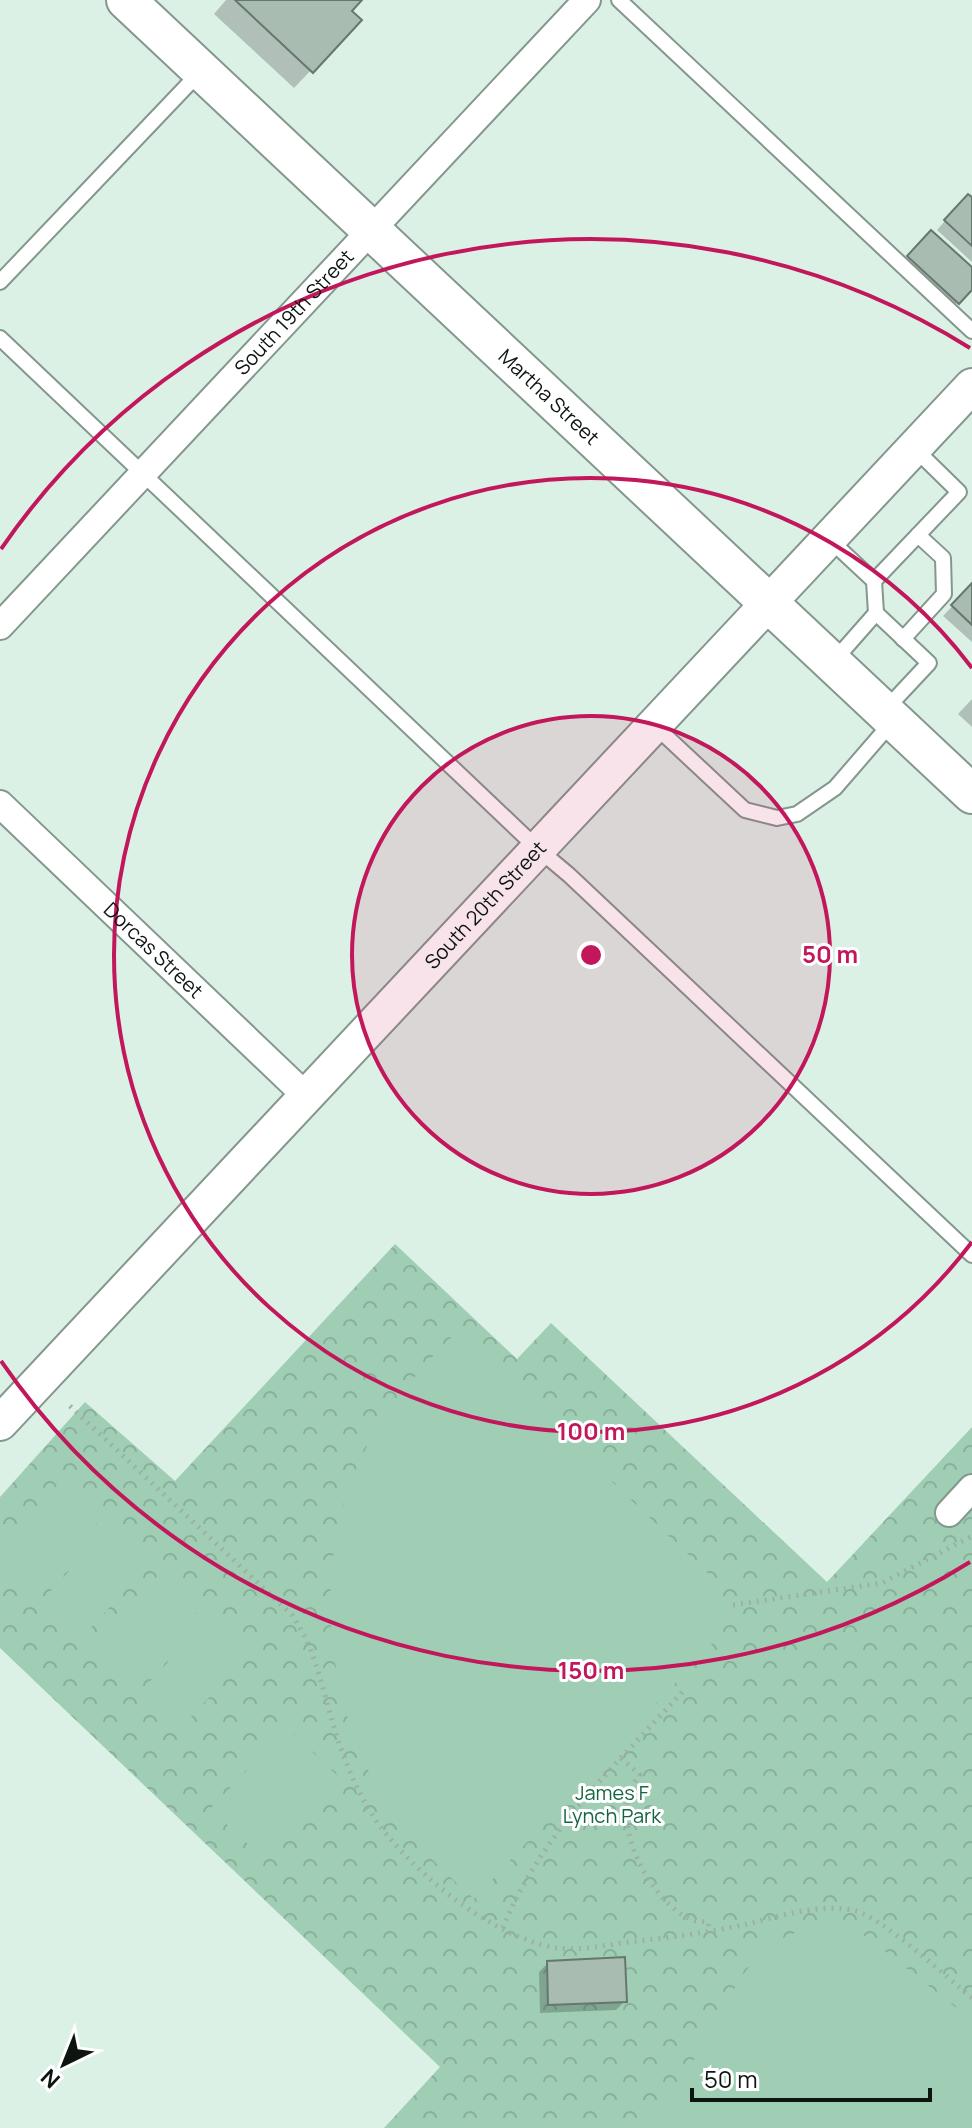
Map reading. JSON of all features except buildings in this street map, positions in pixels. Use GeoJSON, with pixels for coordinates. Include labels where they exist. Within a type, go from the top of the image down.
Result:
{"type":"FeatureCollection","features":[{"type":"Feature","properties":{"kind":"main road","name":"Martha Street"},"geometry":{"type":"LineString","coordinates":[[126,0],[972,794]]}},
{"type":"Feature","properties":{"kind":"street","name":"South 19th Street"},"geometry":{"type":"LineString","coordinates":[[0,626],[587,0]]}},
{"type":"Feature","properties":{"kind":"street","name":"South 20th Street"},"geometry":{"type":"LineString","coordinates":[[0,1423],[972,386]]}},
{"type":"Feature","properties":{"kind":"street","name":"Dorcas Street"},"geometry":{"type":"LineString","coordinates":[[0,804],[306,1096]]}},
{"type":"Feature","properties":{"kind":"street"},"geometry":{"type":"LineString","coordinates":[[949,1513],[972,1488]]}},
{"type":"Feature","properties":{"kind":"lane"},"geometry":{"type":"LineString","coordinates":[[619,0],[972,331]]}},
{"type":"Feature","properties":{"kind":"lane"},"geometry":{"type":"LineString","coordinates":[[0,282],[201,71]]}},
{"type":"Feature","properties":{"kind":"lane"},"geometry":{"type":"LineString","coordinates":[[0,338],[538,849],[972,1255]]}},
{"type":"Feature","properties":{"kind":"lane"},"geometry":{"type":"LineString","coordinates":[[874,581],[959,492],[914,448]]}},
{"type":"Feature","properties":{"kind":"lane"},"geometry":{"type":"LineString","coordinates":[[903,639],[944,594],[943,558],[918,535]]}},
{"type":"Feature","properties":{"kind":"lane"},"geometry":{"type":"LineString","coordinates":[[654,725],[745,810],[777,818],[797,814],[835,788],[929,663],[876,613],[874,581],[830,540]]}},
{"type":"Feature","properties":{"kind":"lane"},"geometry":{"type":"LineString","coordinates":[[832,664],[876,613]]}},
{"type":"Feature","properties":{"kind":"path"},"geometry":{"type":"LineString","coordinates":[[70,1406],[292,1615],[313,1652],[345,1760],[358,1789],[380,1825],[409,1860],[436,1885],[503,1928],[531,1942],[560,1948],[710,1932],[815,1909],[859,1911],[879,1923],[972,1998]]}},
{"type":"Feature","properties":{"kind":"path"},"geometry":{"type":"LineString","coordinates":[[733,1605],[882,1583],[964,1540]]}},
{"type":"Feature","properties":{"kind":"path"},"geometry":{"type":"LineString","coordinates":[[503,1928],[517,1893],[559,1830],[685,1689]]}},
{"type":"Feature","properties":{"kind":"path"},"geometry":{"type":"LineString","coordinates":[[621,1758],[640,1775],[632,1784],[628,1806],[630,1840],[640,1869],[674,1908],[692,1921],[708,1922],[710,1932]]}},
{"type":"Feature","properties":{"kind":"green space","name":"James F Lynch Park"},"geometry":{"type":"Polygon","coordinates":[[[395,1244],[517,1359],[551,1323],[827,1582],[972,1427],[972,2128],[384,2128],[440,2067],[0,1648],[0,1497],[85,1402],[175,1481],[395,1244]]]}},
{"type":"Feature","properties":{"kind":"green space"},"geometry":{"type":"Polygon","coordinates":[[[456,1332],[723,1588],[721,1634],[474,1899],[406,1830],[378,1789],[357,1743],[341,1695],[332,1644],[330,1592],[335,1541],[348,1492],[367,1446],[407,1386],[456,1332]]]}},
{"type":"Feature","properties":{"kind":"green space"},"geometry":{"type":"Polygon","coordinates":[[[68,1474],[108,1511],[29,1595],[0,1568],[0,1546],[68,1474]]]}},
{"type":"Feature","properties":{"kind":"green space"},"geometry":{"type":"Polygon","coordinates":[[[117,1520],[157,1557],[78,1641],[38,1604],[117,1520]]]}},
{"type":"Feature","properties":{"kind":"green space"},"geometry":{"type":"Polygon","coordinates":[[[167,1566],[206,1603],[127,1687],[88,1650],[167,1566]]]}},
{"type":"Feature","properties":{"kind":"green space"},"geometry":{"type":"Polygon","coordinates":[[[216,1611],[255,1648],[176,1733],[137,1695],[216,1611]]]}},
{"type":"Feature","properties":{"kind":"green space"},"geometry":{"type":"Polygon","coordinates":[[[287,1728],[339,1777],[263,1858],[210,1809],[287,1728]]]}},
{"type":"Feature","properties":{"kind":"green space"},"geometry":{"type":"Polygon","coordinates":[[[819,1927],[842,1929],[865,1936],[972,2020],[972,2128],[655,2128],[748,1968],[765,1950],[783,1938],[819,1927]]]}}]}
